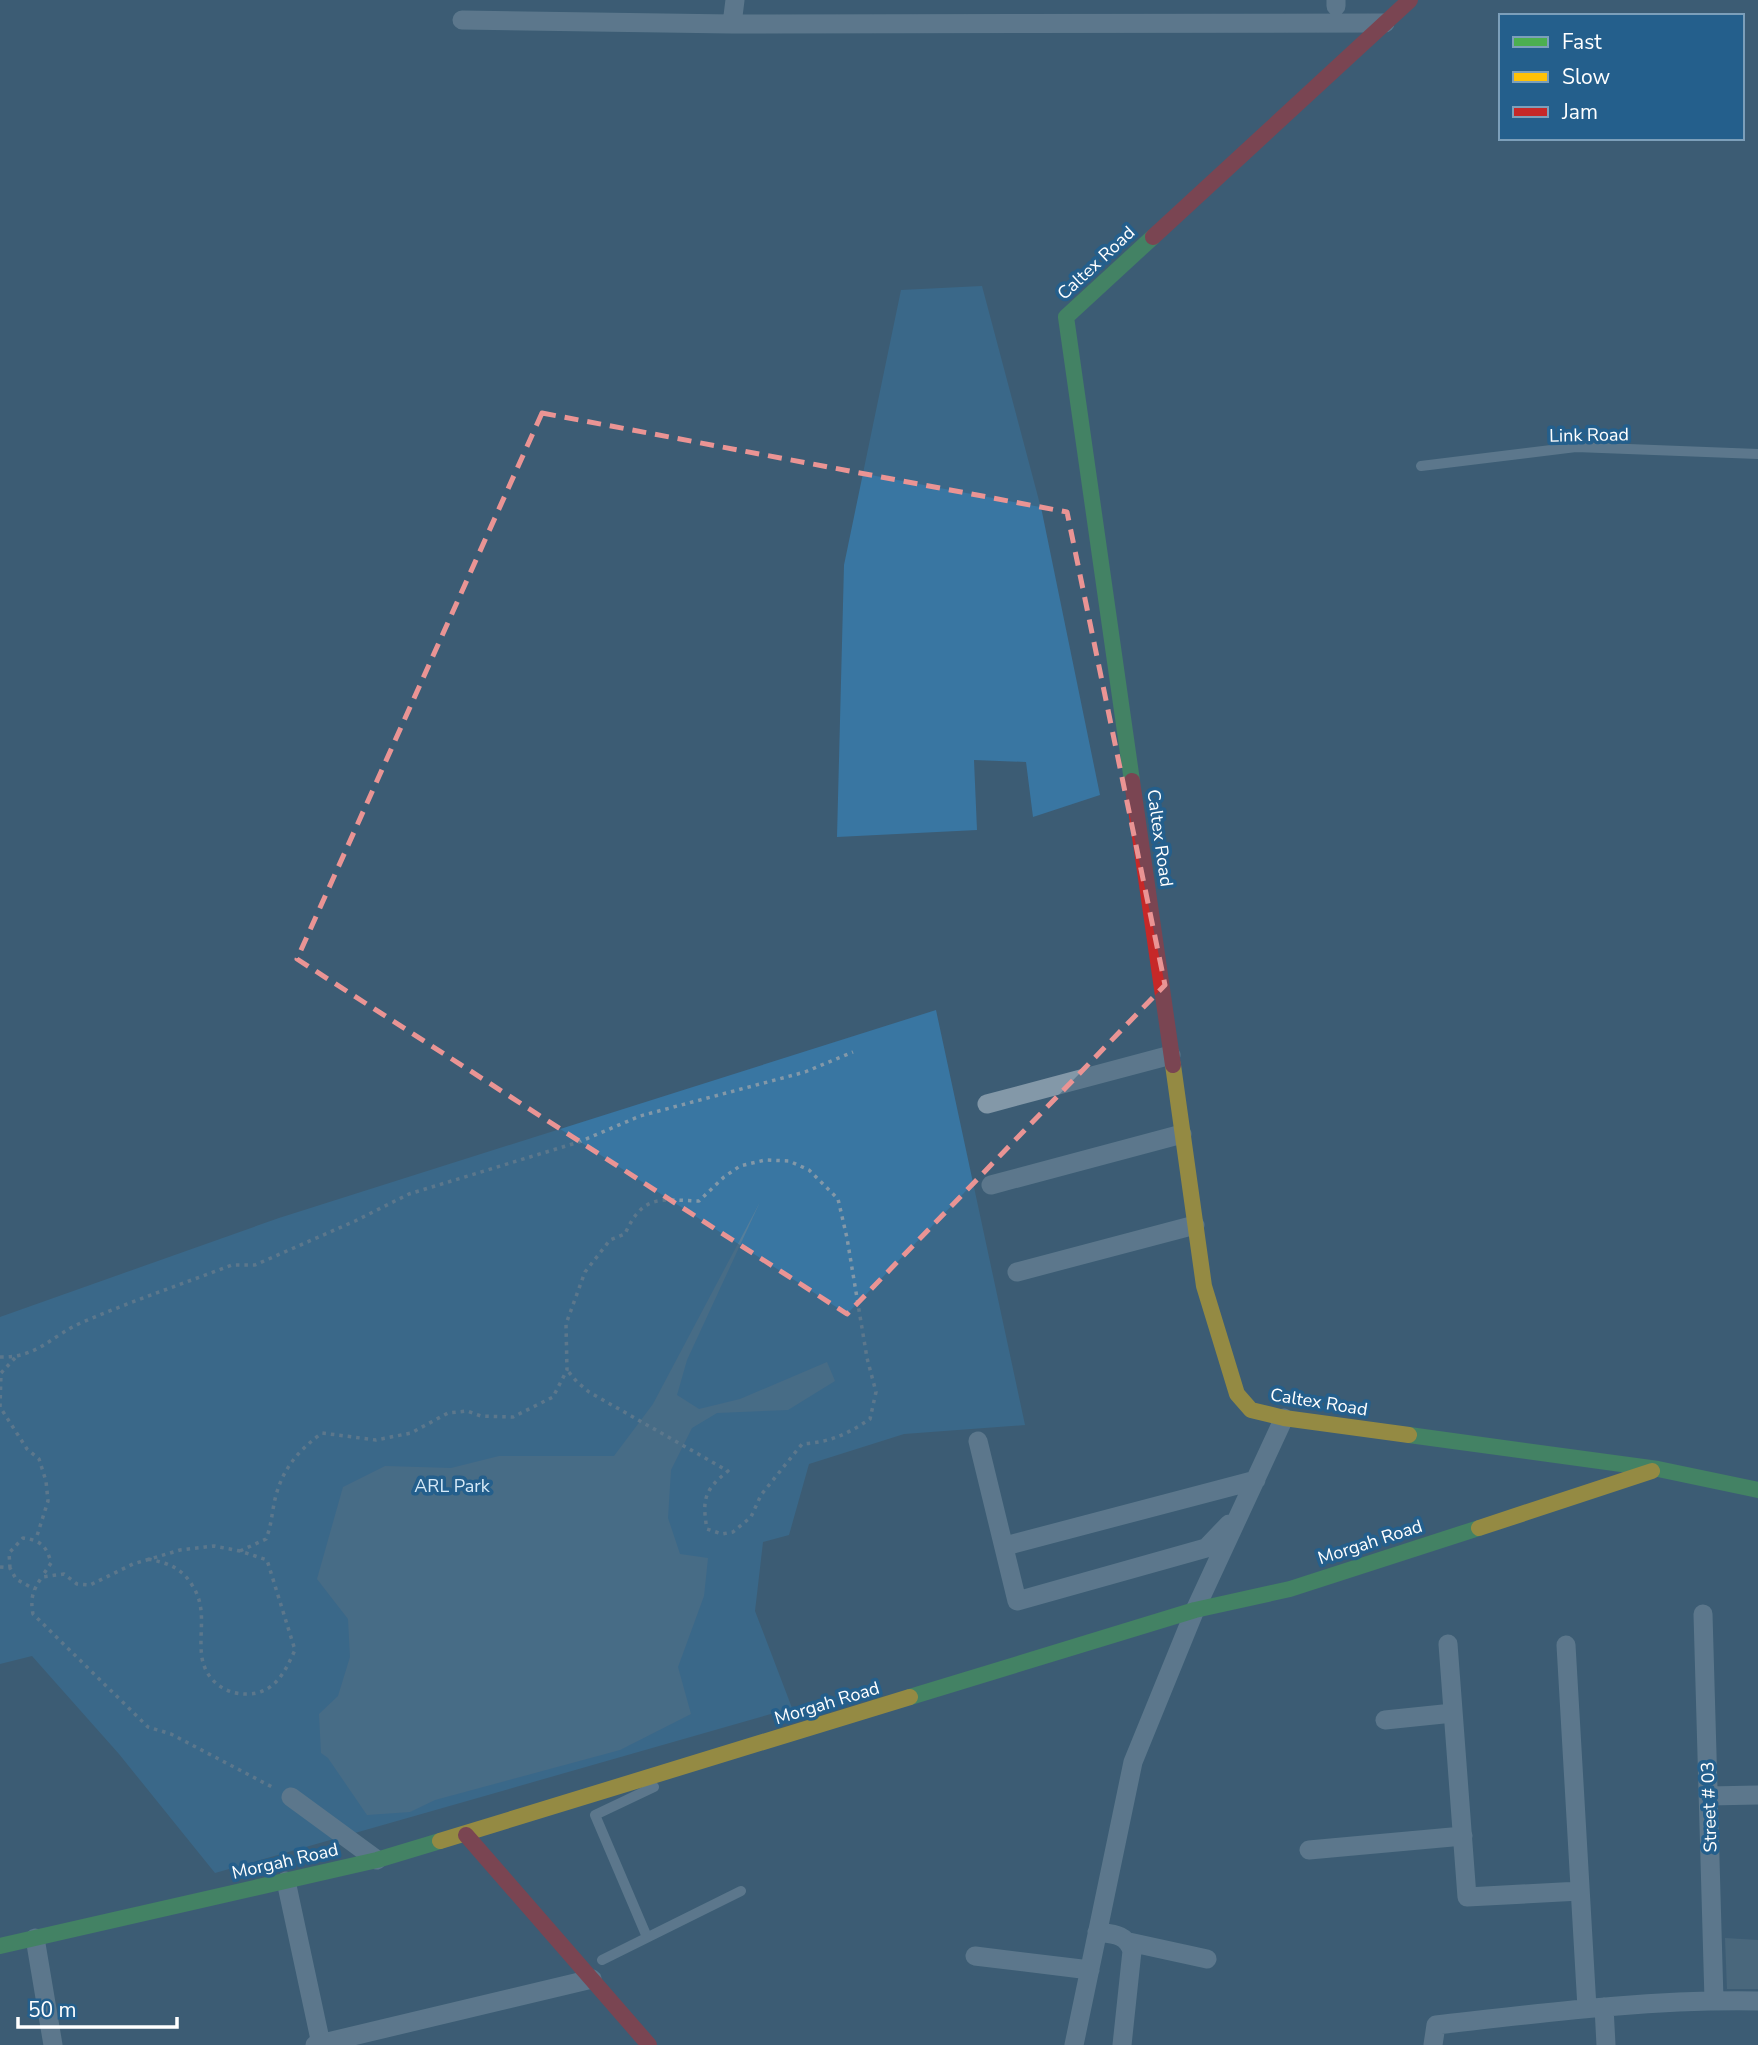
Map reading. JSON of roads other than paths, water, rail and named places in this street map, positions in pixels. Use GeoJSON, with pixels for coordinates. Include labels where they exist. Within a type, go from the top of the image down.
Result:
{"type":"FeatureCollection","features":[{"type":"Feature","properties":{"kind":"street"},"geometry":{"type":"LineString","coordinates":[[732,24],[735,0]]}},
{"type":"Feature","properties":{"kind":"street","name":"Caltex Road"},"geometry":{"type":"LineString","coordinates":[[1410,0],[1066,317],[1204,1286],[1237,1394],[1251,1410],[1284,1418],[1658,1469],[1758,1490]]}},
{"type":"Feature","properties":{"kind":"street"},"geometry":{"type":"LineString","coordinates":[[462,20],[732,24],[1385,23]]}},
{"type":"Feature","properties":{"kind":"street"},"geometry":{"type":"LineString","coordinates":[[987,1104],[1171,1055]]}},
{"type":"Feature","properties":{"kind":"street"},"geometry":{"type":"LineString","coordinates":[[991,1185],[1182,1134]]}},
{"type":"Feature","properties":{"kind":"street"},"geometry":{"type":"LineString","coordinates":[[1017,1272],[1195,1225]]}},
{"type":"Feature","properties":{"kind":"street"},"geometry":{"type":"LineString","coordinates":[[1074,2045],[1133,1762],[1195,1610],[1284,1418]]}},
{"type":"Feature","properties":{"kind":"street"},"geometry":{"type":"LineString","coordinates":[[978,1441],[1017,1601],[1206,1548],[1241,1512]]}},
{"type":"Feature","properties":{"kind":"street","name":"Morgah Road"},"geometry":{"type":"LineString","coordinates":[[0,1946],[377,1860],[466,1835],[1195,1610],[1290,1589],[1658,1469]]}},
{"type":"Feature","properties":{"kind":"street"},"geometry":{"type":"LineString","coordinates":[[1005,1545],[1256,1479]]}},
{"type":"Feature","properties":{"kind":"street","name":"Street # 03"},"geometry":{"type":"LineString","coordinates":[[1703,1615],[1714,2000]]}},
{"type":"Feature","properties":{"kind":"street"},"geometry":{"type":"LineString","coordinates":[[1448,1644],[1468,1897],[1580,1891]]}},
{"type":"Feature","properties":{"kind":"street"},"geometry":{"type":"LineString","coordinates":[[1566,1645],[1580,1891],[1596,2008],[1606,2045]]}},
{"type":"Feature","properties":{"kind":"street"},"geometry":{"type":"LineString","coordinates":[[1385,1720],[1453,1713]]}},
{"type":"Feature","properties":{"kind":"street"},"geometry":{"type":"LineString","coordinates":[[1709,1796],[1758,1795]]}},
{"type":"Feature","properties":{"kind":"street"},"geometry":{"type":"LineString","coordinates":[[291,1797],[377,1860]]}},
{"type":"Feature","properties":{"kind":"street"},"geometry":{"type":"LineString","coordinates":[[466,1835],[649,2045]]}},
{"type":"Feature","properties":{"kind":"street"},"geometry":{"type":"LineString","coordinates":[[1309,1850],[1463,1836]]}},
{"type":"Feature","properties":{"kind":"street"},"geometry":{"type":"LineString","coordinates":[[286,1881],[318,2044],[592,1979]]}},
{"type":"Feature","properties":{"kind":"street"},"geometry":{"type":"LineString","coordinates":[[1097,1932],[1120,1935],[1129,1942],[1207,1959]]}},
{"type":"Feature","properties":{"kind":"street"},"geometry":{"type":"LineString","coordinates":[[35,1938],[53,2045]]}},
{"type":"Feature","properties":{"kind":"street"},"geometry":{"type":"LineString","coordinates":[[1122,2045],[1132,1951],[1129,1942]]}},
{"type":"Feature","properties":{"kind":"street"},"geometry":{"type":"LineString","coordinates":[[975,1956],[1090,1970]]}},
{"type":"Feature","properties":{"kind":"street"},"geometry":{"type":"LineString","coordinates":[[1433,2045],[1436,2025],[1596,2008],[1714,2000],[1758,2001]]}},
{"type":"Feature","properties":{"kind":"lane","name":"Link Road"},"geometry":{"type":"LineString","coordinates":[[1421,466],[1576,447],[1758,454]]}},
{"type":"Feature","properties":{"kind":"lane"},"geometry":{"type":"LineString","coordinates":[[647,1937],[595,1815],[711,1759]]}},
{"type":"Feature","properties":{"kind":"lane"},"geometry":{"type":"LineString","coordinates":[[602,1960],[741,1891]]}},
{"type":"Feature","properties":{"kind":"park label","name":"ARL Park"},"geometry":{"type":"Point","coordinates":[452,1486]}}]}
